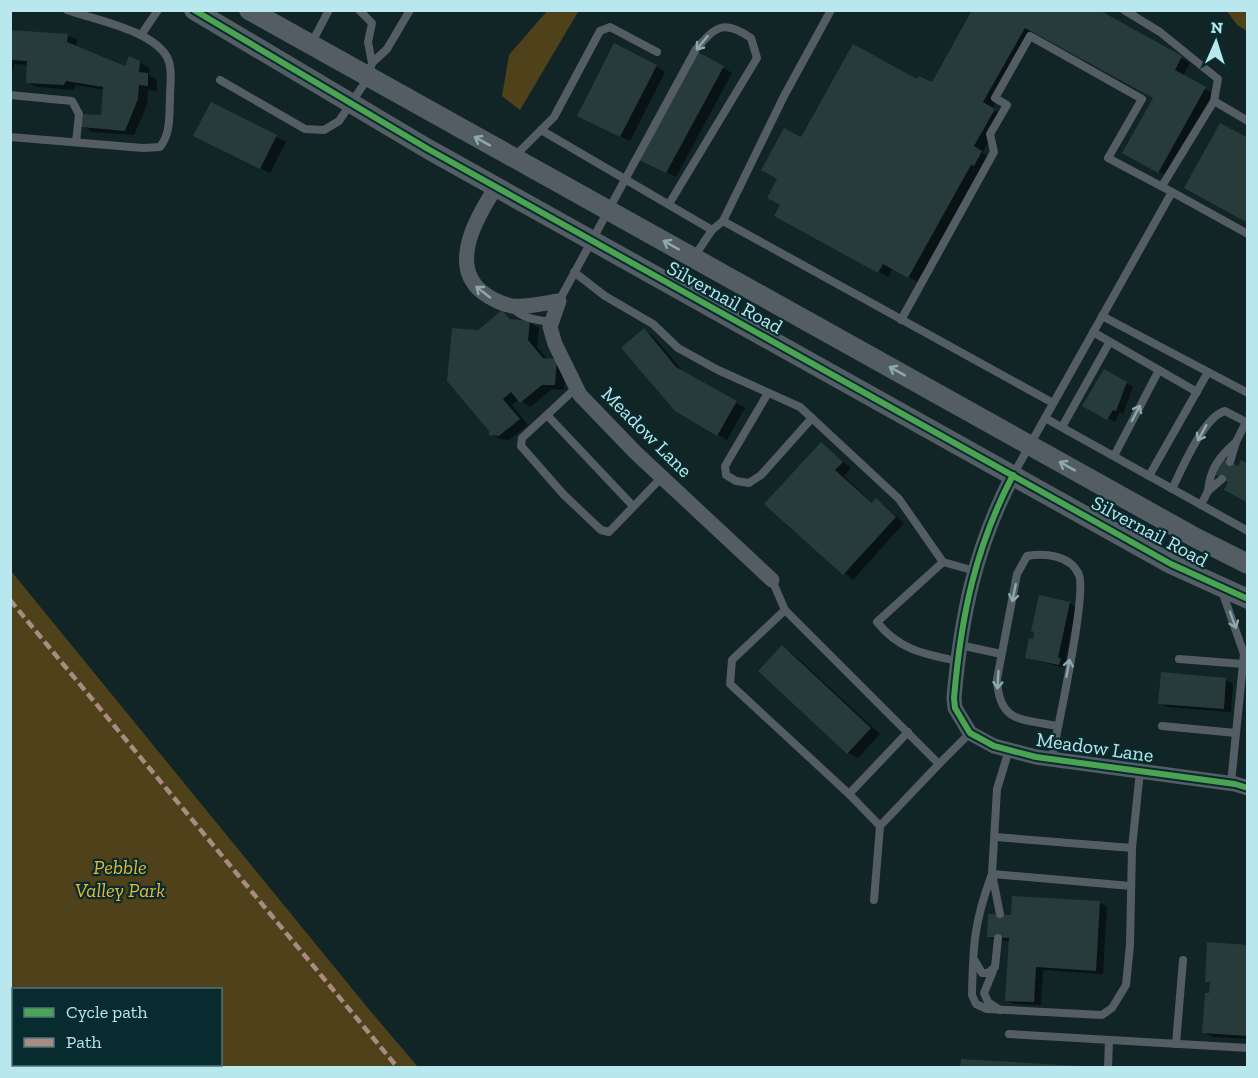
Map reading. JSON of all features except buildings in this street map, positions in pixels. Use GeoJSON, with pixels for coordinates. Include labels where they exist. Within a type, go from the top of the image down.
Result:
{"type":"FeatureCollection","features":[{"type":"Feature","properties":{"kind":"street","name":"Silvernail Road"},"geometry":{"type":"LineString","coordinates":[[194,10],[592,242],[1171,564],[1248,599]]}},
{"type":"Feature","properties":{"kind":"street","name":"Silvernail Road"},"geometry":{"type":"LineString","coordinates":[[249,10],[310,45],[370,70],[513,158],[1248,564]]}},
{"type":"Feature","properties":{"kind":"street"},"geometry":{"type":"LineString","coordinates":[[496,187],[478,215],[466,249],[471,280],[488,297],[511,306],[558,301]]}},
{"type":"Feature","properties":{"kind":"street","name":"Meadow Lane"},"geometry":{"type":"LineString","coordinates":[[558,301],[550,327],[555,344],[580,395],[662,477],[772,580]]}},
{"type":"Feature","properties":{"kind":"street"},"geometry":{"type":"LineString","coordinates":[[970,734],[955,708],[959,653],[983,538],[1013,475]]}},
{"type":"Feature","properties":{"kind":"street","name":"Meadow Lane"},"geometry":{"type":"LineString","coordinates":[[970,734],[981,741],[1009,750],[1052,759],[1231,783],[1248,788]]}},
{"type":"Feature","properties":{"kind":"lane"},"geometry":{"type":"LineString","coordinates":[[10,137],[160,147],[168,138],[171,74],[168,58],[159,45],[141,35],[67,10]]}},
{"type":"Feature","properties":{"kind":"lane"},"geometry":{"type":"LineString","coordinates":[[141,35],[158,10]]}},
{"type":"Feature","properties":{"kind":"lane"},"geometry":{"type":"LineString","coordinates":[[310,45],[329,10]]}},
{"type":"Feature","properties":{"kind":"lane"},"geometry":{"type":"LineString","coordinates":[[359,10],[372,23],[368,42],[370,70]]}},
{"type":"Feature","properties":{"kind":"lane"},"geometry":{"type":"LineString","coordinates":[[220,80],[305,129],[324,130],[339,121],[410,10]]}},
{"type":"Feature","properties":{"kind":"lane"},"geometry":{"type":"LineString","coordinates":[[694,258],[712,230],[723,221],[784,96],[831,10]]}},
{"type":"Feature","properties":{"kind":"lane"},"geometry":{"type":"LineString","coordinates":[[1124,10],[1160,32],[1218,79],[1214,101],[1162,186]]}},
{"type":"Feature","properties":{"kind":"lane"},"geometry":{"type":"LineString","coordinates":[[558,301],[696,49],[710,33],[724,26],[741,32],[751,38],[757,58],[669,204]]}},
{"type":"Feature","properties":{"kind":"lane"},"geometry":{"type":"LineString","coordinates":[[513,158],[554,117],[600,31],[610,27],[657,52]]}},
{"type":"Feature","properties":{"kind":"lane"},"geometry":{"type":"LineString","coordinates":[[901,320],[994,152],[990,134],[1007,105],[995,98],[1030,36],[1142,99],[1108,158],[1248,234]]}},
{"type":"Feature","properties":{"kind":"lane"},"geometry":{"type":"LineString","coordinates":[[10,95],[72,101],[79,114],[76,142]]}},
{"type":"Feature","properties":{"kind":"lane"},"geometry":{"type":"LineString","coordinates":[[1214,101],[1248,121]]}},
{"type":"Feature","properties":{"kind":"lane"},"geometry":{"type":"LineString","coordinates":[[541,130],[712,230]]}},
{"type":"Feature","properties":{"kind":"lane"},"geometry":{"type":"LineString","coordinates":[[1013,475],[1172,192]]}},
{"type":"Feature","properties":{"kind":"lane"},"geometry":{"type":"LineString","coordinates":[[723,221],[1053,403]]}},
{"type":"Feature","properties":{"kind":"lane"},"geometry":{"type":"LineString","coordinates":[[574,272],[605,296],[653,324],[678,348],[800,407],[899,499],[944,562],[975,571]]}},
{"type":"Feature","properties":{"kind":"lane"},"geometry":{"type":"LineString","coordinates":[[511,306],[519,315],[533,320],[552,322]]}},
{"type":"Feature","properties":{"kind":"lane"},"geometry":{"type":"LineString","coordinates":[[1102,316],[1248,393]]}},
{"type":"Feature","properties":{"kind":"lane"},"geometry":{"type":"LineString","coordinates":[[1093,332],[1197,392]]}},
{"type":"Feature","properties":{"kind":"lane"},"geometry":{"type":"LineString","coordinates":[[1062,427],[1109,343]]}},
{"type":"Feature","properties":{"kind":"lane"},"geometry":{"type":"LineString","coordinates":[[1114,456],[1159,370]]}},
{"type":"Feature","properties":{"kind":"lane"},"geometry":{"type":"LineString","coordinates":[[1149,476],[1208,372]]}},
{"type":"Feature","properties":{"kind":"lane"},"geometry":{"type":"LineString","coordinates":[[577,387],[522,438],[521,446],[564,495],[601,530],[609,532],[662,477]]}},
{"type":"Feature","properties":{"kind":"lane"},"geometry":{"type":"LineString","coordinates":[[768,393],[725,466],[726,475],[736,482],[749,483],[761,475],[812,418]]}},
{"type":"Feature","properties":{"kind":"lane"},"geometry":{"type":"LineString","coordinates":[[1172,489],[1208,423],[1217,413],[1225,411],[1247,423],[1236,442],[1230,462]]}},
{"type":"Feature","properties":{"kind":"lane"},"geometry":{"type":"LineString","coordinates":[[547,415],[633,506]]}},
{"type":"Feature","properties":{"kind":"lane"},"geometry":{"type":"LineString","coordinates":[[1045,418],[1248,531]]}},
{"type":"Feature","properties":{"kind":"lane"},"geometry":{"type":"LineString","coordinates":[[1208,491],[1209,475],[1220,456],[1236,442]]}},
{"type":"Feature","properties":{"kind":"lane"},"geometry":{"type":"LineString","coordinates":[[1201,505],[1208,491],[1222,479]]}},
{"type":"Feature","properties":{"kind":"lane"},"geometry":{"type":"LineString","coordinates":[[1052,759],[1058,726],[1080,595],[1078,573],[1072,566],[1047,554],[1027,556],[1022,561],[1001,654],[997,679],[998,694],[1004,710],[1018,719],[1058,726]]}},
{"type":"Feature","properties":{"kind":"lane"},"geometry":{"type":"LineString","coordinates":[[944,562],[877,621],[889,637],[905,646],[959,653],[1001,654]]}},
{"type":"Feature","properties":{"kind":"lane"},"geometry":{"type":"LineString","coordinates":[[772,580],[785,610],[939,764]]}},
{"type":"Feature","properties":{"kind":"lane"},"geometry":{"type":"LineString","coordinates":[[1221,587],[1245,656],[1231,783]]}},
{"type":"Feature","properties":{"kind":"lane"},"geometry":{"type":"LineString","coordinates":[[785,610],[732,660],[730,684],[849,794],[880,826]]}},
{"type":"Feature","properties":{"kind":"lane"},"geometry":{"type":"LineString","coordinates":[[1179,659],[1245,656]]}},
{"type":"Feature","properties":{"kind":"lane"},"geometry":{"type":"LineString","coordinates":[[1162,726],[1236,733]]}},
{"type":"Feature","properties":{"kind":"lane"},"geometry":{"type":"LineString","coordinates":[[849,794],[908,732]]}},
{"type":"Feature","properties":{"kind":"lane"},"geometry":{"type":"LineString","coordinates":[[874,900],[880,826],[970,734]]}},
{"type":"Feature","properties":{"kind":"lane"},"geometry":{"type":"LineString","coordinates":[[1009,750],[997,789],[992,874],[973,936],[972,995],[976,1004],[987,1009],[1102,1015],[1112,1008],[1126,986],[1130,945],[1132,848],[1140,771]]}},
{"type":"Feature","properties":{"kind":"lane"},"geometry":{"type":"LineString","coordinates":[[995,837],[1132,848]]}},
{"type":"Feature","properties":{"kind":"lane"},"geometry":{"type":"LineString","coordinates":[[992,874],[1131,886]]}},
{"type":"Feature","properties":{"kind":"lane"},"geometry":{"type":"LineString","coordinates":[[992,874],[1000,914]]}},
{"type":"Feature","properties":{"kind":"lane"},"geometry":{"type":"LineString","coordinates":[[998,938],[995,967],[984,993],[988,1002],[1000,1010]]}},
{"type":"Feature","properties":{"kind":"lane"},"geometry":{"type":"LineString","coordinates":[[973,956],[982,973],[988,973],[995,967]]}},
{"type":"Feature","properties":{"kind":"lane"},"geometry":{"type":"LineString","coordinates":[[1176,1044],[1183,960]]}},
{"type":"Feature","properties":{"kind":"lane"},"geometry":{"type":"LineString","coordinates":[[1010,1034],[1248,1048]]}},
{"type":"Feature","properties":{"kind":"lane"},"geometry":{"type":"LineString","coordinates":[[1108,1068],[1110,1040]]}},
{"type":"Feature","properties":{"kind":"green space"},"geometry":{"type":"Polygon","coordinates":[[[547,11],[584,11],[578,12],[520,110],[502,96],[509,55],[547,11]]]}},
{"type":"Feature","properties":{"kind":"green space"},"geometry":{"type":"Polygon","coordinates":[[[1227,11],[1247,11],[1247,31],[1237,25],[1227,11]]]}},
{"type":"Feature","properties":{"kind":"green space","name":"Pebble Valley Park"},"geometry":{"type":"Polygon","coordinates":[[[11,571],[367,1007],[418,1067],[11,1067],[11,571]]]}},
{"type":"Feature","properties":{"kind":"marked path"},"geometry":{"type":"LineString","coordinates":[[10,600],[398,1068]]}},
{"type":"Feature","properties":{"kind":"cycle path"},"geometry":{"type":"LineString","coordinates":[[194,10],[428,149],[1171,564],[1248,599]]}},
{"type":"Feature","properties":{"kind":"cycle path"},"geometry":{"type":"LineString","coordinates":[[1013,475],[979,556],[961,639],[954,698],[955,708],[970,733],[994,746],[1036,757],[1235,784],[1248,788]]}}]}
